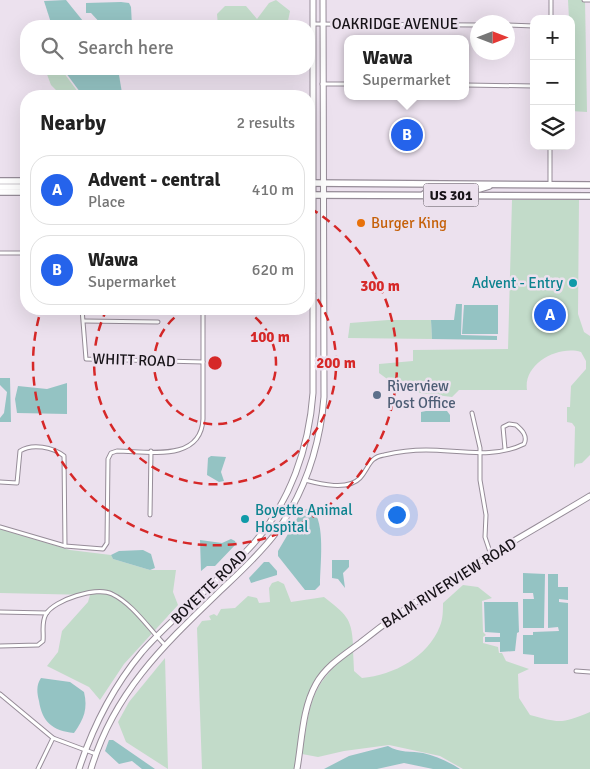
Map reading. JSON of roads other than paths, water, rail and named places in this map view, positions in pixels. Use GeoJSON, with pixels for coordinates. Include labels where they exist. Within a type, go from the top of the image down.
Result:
{"type":"FeatureCollection","features":[{"type":"Feature","properties":{"kind":"main road","name":"BOYETTE ROAD"},"geometry":{"type":"LineString","coordinates":[[313,0],[313,20]]}},
{"type":"Feature","properties":{"kind":"main road","name":"BOYETTE ROAD"},"geometry":{"type":"LineString","coordinates":[[91,769],[96,754],[122,700],[146,666],[238,574],[273,536],[287,514],[304,480],[319,432],[324,397],[323,0]]}},
{"type":"Feature","properties":{"kind":"main road","name":"BOYETTE ROAD"},"geometry":{"type":"LineString","coordinates":[[312,75],[312,90]]}},
{"type":"Feature","properties":{"kind":"main road"},"geometry":{"type":"LineString","coordinates":[[0,181],[20,181]]}},
{"type":"Feature","properties":{"kind":"main road","name":"US 301"},"geometry":{"type":"LineString","coordinates":[[315,183],[590,185]]}},
{"type":"Feature","properties":{"kind":"main road"},"geometry":{"type":"LineString","coordinates":[[424,194],[430,190],[479,189],[493,184]]}},
{"type":"Feature","properties":{"kind":"main road"},"geometry":{"type":"LineString","coordinates":[[550,185],[550,196]]}},
{"type":"Feature","properties":{"kind":"main road"},"geometry":{"type":"LineString","coordinates":[[0,187],[20,187]]}},
{"type":"Feature","properties":{"kind":"main road"},"geometry":{"type":"LineString","coordinates":[[0,192],[20,192]]}},
{"type":"Feature","properties":{"kind":"main road","name":"US 301"},"geometry":{"type":"LineString","coordinates":[[315,195],[590,196]]}},
{"type":"Feature","properties":{"kind":"main road","name":"BOYETTE ROAD"},"geometry":{"type":"LineString","coordinates":[[80,769],[101,714],[116,688],[137,659],[157,637],[253,544],[280,505],[298,466],[308,433],[313,393],[312,315]]}},
{"type":"Feature","properties":{"kind":"main road","name":"BALM RIVERVIEW ROAD"},"geometry":{"type":"LineString","coordinates":[[297,769],[307,707],[321,676],[358,644],[420,599],[590,496]]}},
{"type":"Feature","properties":{"kind":"street"},"geometry":{"type":"LineString","coordinates":[[551,0],[551,15]]}},
{"type":"Feature","properties":{"kind":"street"},"geometry":{"type":"LineString","coordinates":[[584,0],[590,0]]}},
{"type":"Feature","properties":{"kind":"street","name":"OAKRIDGE AVENUE"},"geometry":{"type":"LineString","coordinates":[[315,24],[470,25]]}},
{"type":"Feature","properties":{"kind":"street"},"geometry":{"type":"LineString","coordinates":[[515,25],[530,26]]}},
{"type":"Feature","properties":{"kind":"street"},"geometry":{"type":"LineString","coordinates":[[322,84],[344,84]]}},
{"type":"Feature","properties":{"kind":"street"},"geometry":{"type":"LineString","coordinates":[[469,85],[530,86]]}},
{"type":"Feature","properties":{"kind":"street"},"geometry":{"type":"LineString","coordinates":[[550,150],[550,185]]}},
{"type":"Feature","properties":{"kind":"street"},"geometry":{"type":"LineString","coordinates":[[0,253],[20,253]]}},
{"type":"Feature","properties":{"kind":"street","name":"WHITT ROAD"},"geometry":{"type":"LineString","coordinates":[[83,315],[84,355],[88,360],[203,362]]}},
{"type":"Feature","properties":{"kind":"street"},"geometry":{"type":"LineString","coordinates":[[0,528],[65,546],[103,549],[107,543],[108,459],[111,453],[117,451],[180,451],[190,446],[198,437],[203,422],[203,315]]}},
{"type":"Feature","properties":{"kind":"street"},"geometry":{"type":"LineString","coordinates":[[84,321],[158,322]]}},
{"type":"Feature","properties":{"kind":"street"},"geometry":{"type":"LineString","coordinates":[[472,413],[480,453],[480,480],[486,515],[485,538],[492,555]]}},
{"type":"Feature","properties":{"kind":"street"},"geometry":{"type":"LineString","coordinates":[[304,480],[324,484],[349,484],[359,479],[372,460],[382,455],[425,450],[480,453],[505,450],[526,442],[525,437],[516,425],[508,424],[503,428],[505,450]]}},
{"type":"Feature","properties":{"kind":"street"},"geometry":{"type":"LineString","coordinates":[[0,482],[17,483],[20,451],[26,447],[56,450],[64,456],[65,546]]}},
{"type":"Feature","properties":{"kind":"street"},"geometry":{"type":"LineString","coordinates":[[150,515],[151,451]]}},
{"type":"Feature","properties":{"kind":"street"},"geometry":{"type":"LineString","coordinates":[[0,646],[38,645],[43,641],[43,622],[47,613],[65,599],[105,591],[118,597],[165,645]]}},
{"type":"Feature","properties":{"kind":"street"},"geometry":{"type":"LineString","coordinates":[[0,612],[47,613]]}},
{"type":"Feature","properties":{"kind":"street"},"geometry":{"type":"LineString","coordinates":[[576,672],[590,672]]}},
{"type":"Feature","properties":{"kind":"street"},"geometry":{"type":"LineString","coordinates":[[0,694],[53,738],[96,754]]}},
{"type":"Feature","properties":{"kind":"street"},"geometry":{"type":"LineString","coordinates":[[38,769],[53,738]]}},
{"type":"Feature","properties":{"kind":"place","name":"Wawa"},"geometry":{"type":"Point","coordinates":[407,135]}},
{"type":"Feature","properties":{"kind":"place","name":"Burger King"},"geometry":{"type":"Point","coordinates":[361,223]}},
{"type":"Feature","properties":{"kind":"place","name":"Advent - Entry"},"geometry":{"type":"Point","coordinates":[573,283]}},
{"type":"Feature","properties":{"kind":"place","name":"Advent - central"},"geometry":{"type":"Point","coordinates":[550,315]}},
{"type":"Feature","properties":{"kind":"place","name":"Riverview Post Office"},"geometry":{"type":"Point","coordinates":[377,395]}},
{"type":"Feature","properties":{"kind":"place","name":"Boyette Animal Hospital"},"geometry":{"type":"Point","coordinates":[245,519]}}]}
